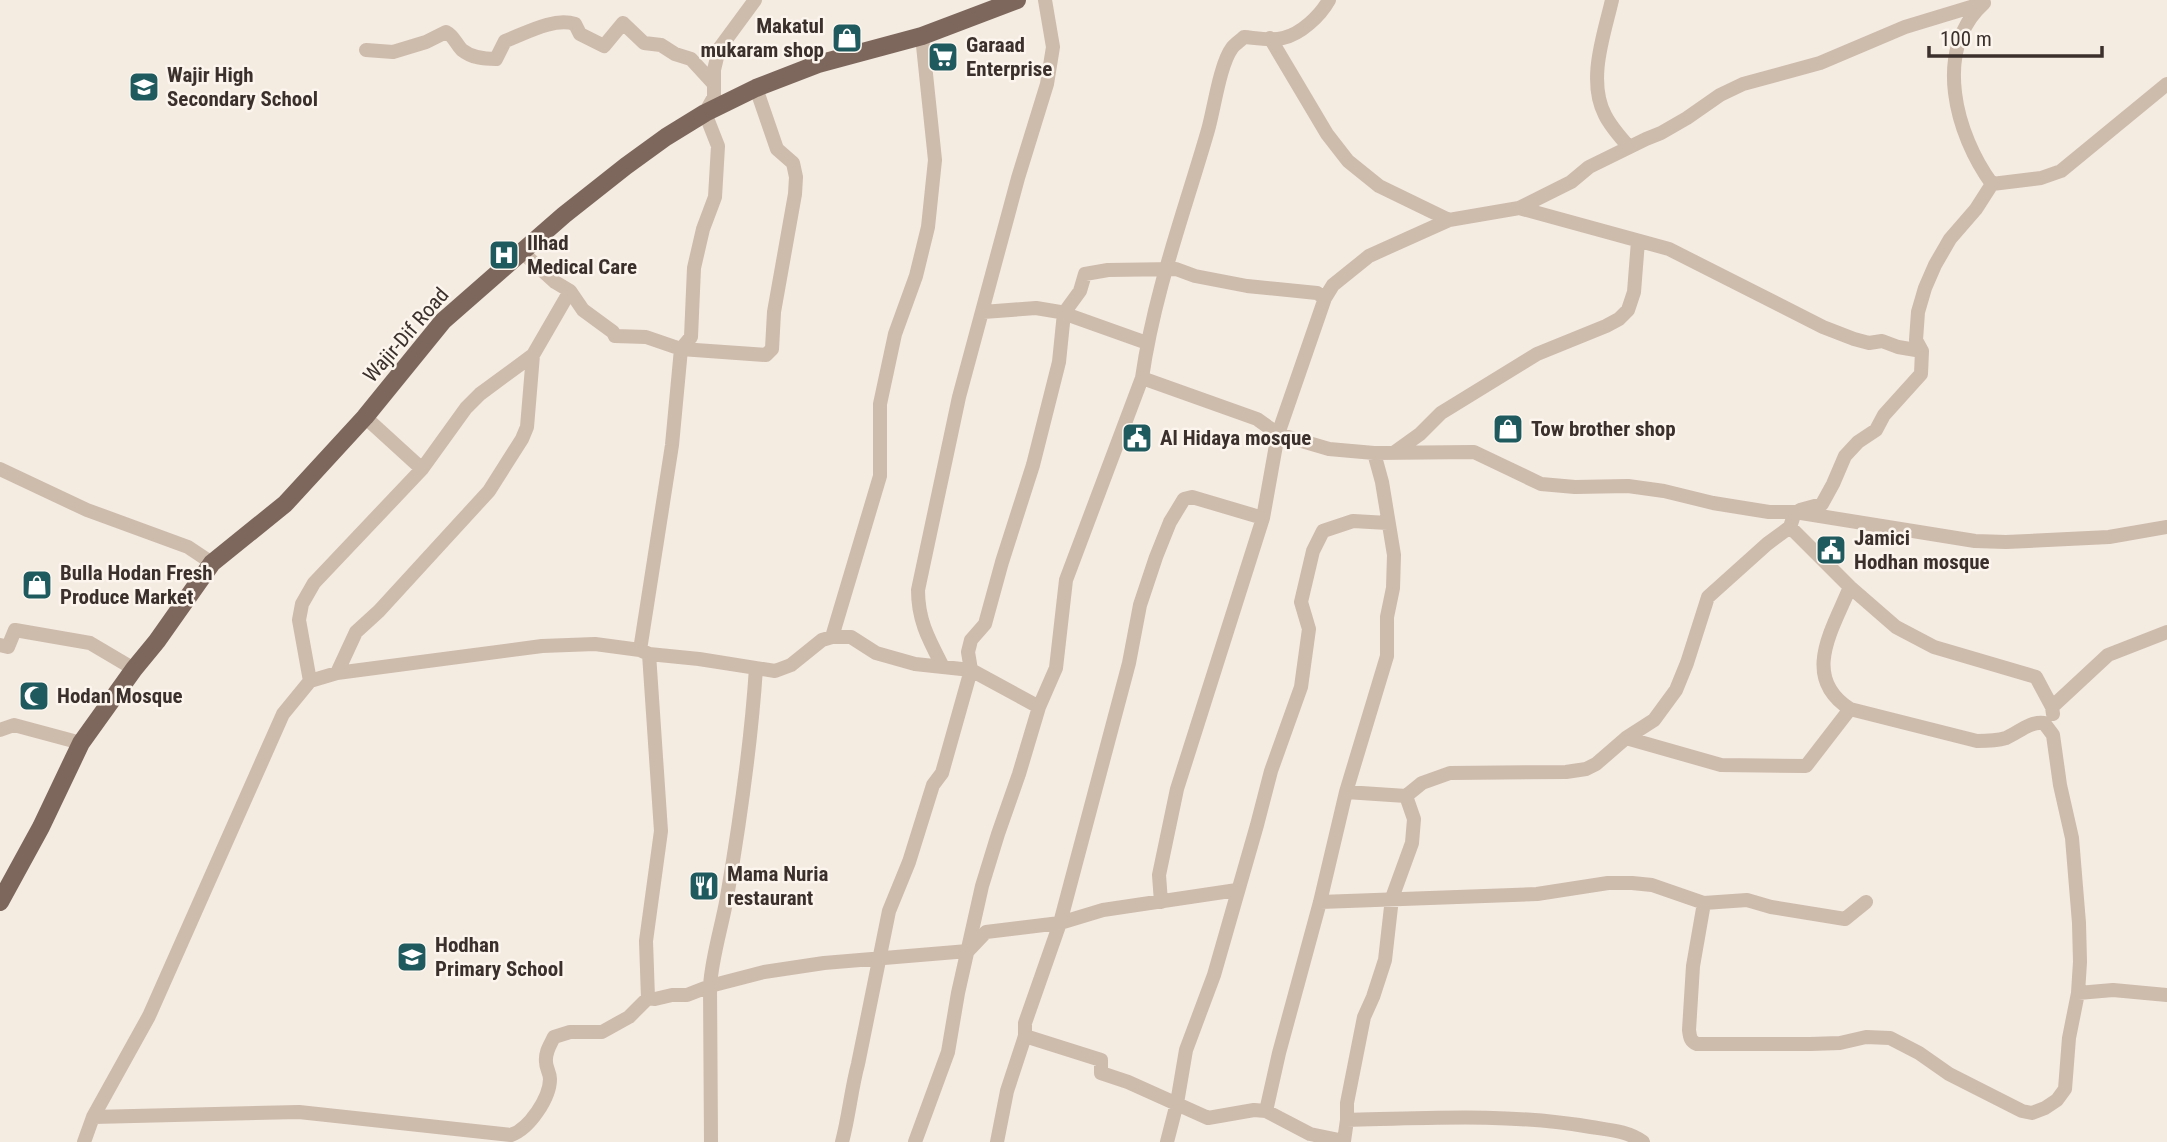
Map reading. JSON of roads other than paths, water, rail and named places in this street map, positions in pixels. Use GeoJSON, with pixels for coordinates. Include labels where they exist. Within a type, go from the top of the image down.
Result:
{"type":"FeatureCollection","features":[{"type":"Feature","properties":{"kind":"main road","name":"Wajir-Dif Road"},"geometry":{"type":"LineString","coordinates":[[0,902],[41,827],[81,743],[212,563],[285,504],[365,417],[443,321],[626,166],[705,113],[756,88],[818,64],[922,36],[1017,0]]}},
{"type":"Feature","properties":{"kind":"street"},"geometry":{"type":"LineString","coordinates":[[648,998],[646,941],[661,831],[645,652],[672,445],[681,349],[691,337],[694,268],[703,229],[715,197],[718,146],[705,113],[714,97],[713,83],[719,49],[755,0]]}},
{"type":"Feature","properties":{"kind":"street"},"geometry":{"type":"LineString","coordinates":[[943,667],[924,630],[918,610],[918,590],[959,397],[1018,178],[1047,84],[1052,47],[1045,0]]}},
{"type":"Feature","properties":{"kind":"street"},"geometry":{"type":"LineString","coordinates":[[915,1142],[947,1052],[982,886],[1039,707],[1056,668],[1066,580],[1142,378],[1147,343],[1165,270],[1209,128],[1225,64],[1231,49],[1244,37],[1281,39],[1298,32],[1329,0]]}},
{"type":"Feature","properties":{"kind":"street"},"geometry":{"type":"LineString","coordinates":[[1612,0],[1601,51],[1599,94],[1604,114],[1629,146]]}},
{"type":"Feature","properties":{"kind":"street"},"geometry":{"type":"LineString","coordinates":[[1161,902],[1160,875],[1177,789],[1263,518],[1278,434],[1325,298],[1333,285],[1369,256],[1448,220],[1519,208],[1571,182],[1589,167],[1661,133],[1720,95],[1744,84],[1820,63],[1905,27],[1986,1]]}},
{"type":"Feature","properties":{"kind":"street"},"geometry":{"type":"LineString","coordinates":[[1986,1],[1957,43],[1953,71],[1967,139],[1978,164],[1992,184]]}},
{"type":"Feature","properties":{"kind":"street"},"geometry":{"type":"LineString","coordinates":[[366,50],[393,52],[426,42],[446,32],[462,50],[479,58],[496,60],[505,41],[543,27],[565,21],[575,24],[580,34],[604,46],[623,23],[644,43],[661,45],[674,54],[691,59],[713,83]]}},
{"type":"Feature","properties":{"kind":"street"},"geometry":{"type":"LineString","coordinates":[[832,637],[880,476],[880,404],[895,334],[916,276],[928,228],[936,160],[922,36]]}},
{"type":"Feature","properties":{"kind":"street"},"geometry":{"type":"LineString","coordinates":[[1270,38],[1327,134],[1348,161],[1379,186],[1448,220]]}},
{"type":"Feature","properties":{"kind":"street"},"geometry":{"type":"LineString","coordinates":[[1992,184],[2041,178],[2061,171],[2167,84]]}},
{"type":"Feature","properties":{"kind":"street"},"geometry":{"type":"LineString","coordinates":[[522,252],[570,292],[583,310],[615,336],[646,337],[681,349],[766,355],[772,349],[774,312],[796,177],[793,163],[777,149],[756,88]]}},
{"type":"Feature","properties":{"kind":"street"},"geometry":{"type":"LineString","coordinates":[[1795,512],[1822,504],[1844,456],[1876,430],[1884,415],[1922,374],[1922,351],[1916,340],[1918,312],[1935,265],[1950,239],[1976,209],[1992,184]]}},
{"type":"Feature","properties":{"kind":"street"},"geometry":{"type":"LineString","coordinates":[[1519,208],[1669,249],[1824,327],[1869,343],[1882,341],[1922,351]]}},
{"type":"Feature","properties":{"kind":"street"},"geometry":{"type":"LineString","coordinates":[[1394,453],[1420,434],[1441,413],[1536,354],[1619,319],[1628,310],[1634,292],[1638,240]]}},
{"type":"Feature","properties":{"kind":"street"},"geometry":{"type":"LineString","coordinates":[[842,1142],[889,911],[909,862],[933,785],[942,773],[971,670],[968,652],[971,640],[985,624],[1033,466],[1059,362],[1063,313],[1080,291],[1085,275],[1108,270],[1176,269],[1195,276],[1247,286],[1317,293],[1325,298]]}},
{"type":"Feature","properties":{"kind":"street"},"geometry":{"type":"LineString","coordinates":[[310,681],[299,620],[302,604],[314,583],[422,469],[466,408],[489,387],[533,355],[570,292]]}},
{"type":"Feature","properties":{"kind":"street"},"geometry":{"type":"LineString","coordinates":[[983,312],[1036,308],[1063,313],[1147,343]]}},
{"type":"Feature","properties":{"kind":"street"},"geometry":{"type":"LineString","coordinates":[[337,673],[356,632],[379,611],[489,491],[522,439],[527,427],[533,355]]}},
{"type":"Feature","properties":{"kind":"street"},"geometry":{"type":"LineString","coordinates":[[1142,378],[1257,419],[1278,434],[1329,449],[1374,453],[1474,452],[1541,484],[1574,487],[1628,486],[1769,512],[1795,512],[1975,541],[2109,537],[2167,527]]}},
{"type":"Feature","properties":{"kind":"street"},"geometry":{"type":"LineString","coordinates":[[365,417],[422,469]]}},
{"type":"Feature","properties":{"kind":"street"},"geometry":{"type":"LineString","coordinates":[[1266,1111],[1346,792],[1387,656],[1387,617],[1393,588],[1394,555],[1382,482],[1374,453]]}},
{"type":"Feature","properties":{"kind":"street"},"geometry":{"type":"LineString","coordinates":[[0,469],[87,510],[188,547],[212,563]]}},
{"type":"Feature","properties":{"kind":"street"},"geometry":{"type":"LineString","coordinates":[[997,1142],[1007,1091],[1026,1036],[1025,1023],[1060,923],[1129,663],[1140,605],[1170,522],[1184,499],[1192,497],[1263,518]]}},
{"type":"Feature","properties":{"kind":"street"},"geometry":{"type":"LineString","coordinates":[[1346,792],[1406,796],[1422,783],[1450,773],[1586,769],[1596,764],[1626,738],[1654,720],[1676,691],[1709,597],[1767,544],[1790,527],[1795,512]]}},
{"type":"Feature","properties":{"kind":"street"},"geometry":{"type":"LineString","coordinates":[[1167,1142],[1186,1050],[1213,975],[1270,771],[1301,687],[1309,629],[1301,602],[1313,551],[1324,531],[1353,521],[1388,523]]}},
{"type":"Feature","properties":{"kind":"street"},"geometry":{"type":"LineString","coordinates":[[1790,527],[1850,587],[1896,627],[1934,647],[2036,677],[2052,706],[2060,785]]}},
{"type":"Feature","properties":{"kind":"street"},"geometry":{"type":"LineString","coordinates":[[1704,903],[1693,966],[1689,1030],[1690,1039],[1697,1044],[1840,1043],[1866,1037],[1890,1038],[1919,1053],[1949,1074],[2022,1111],[2032,1112],[2051,1104],[2065,1089],[2069,1038],[2078,993],[2079,923],[2072,838],[2060,785],[2053,735],[2044,723],[2037,722],[2005,738],[1977,741],[1850,709],[1838,701],[1827,686],[1823,664],[1826,648],[1850,587]]}},
{"type":"Feature","properties":{"kind":"street"},"geometry":{"type":"LineString","coordinates":[[0,645],[8,647],[15,630],[37,633],[90,643],[134,670]]}},
{"type":"Feature","properties":{"kind":"street"},"geometry":{"type":"LineString","coordinates":[[2052,706],[2108,655],[2167,632]]}},
{"type":"Feature","properties":{"kind":"street"},"geometry":{"type":"LineString","coordinates":[[84,1142],[93,1117],[149,1016],[283,714],[310,681],[337,673],[542,646],[595,644],[775,671],[791,665],[822,640],[851,637],[876,653],[915,664],[971,670],[1039,707]]}},
{"type":"Feature","properties":{"kind":"street"},"geometry":{"type":"LineString","coordinates":[[711,1142],[711,973],[722,930],[746,780],[756,668]]}},
{"type":"Feature","properties":{"kind":"street"},"geometry":{"type":"LineString","coordinates":[[1626,738],[1721,765],[1806,766],[1850,709]]}},
{"type":"Feature","properties":{"kind":"street"},"geometry":{"type":"LineString","coordinates":[[0,730],[14,725],[81,743]]}},
{"type":"Feature","properties":{"kind":"street"},"geometry":{"type":"LineString","coordinates":[[1026,1036],[1101,1060],[1101,1073],[1128,1082],[1208,1118],[1254,1110],[1266,1111],[1310,1134],[1345,1142],[1347,1103],[1364,1017],[1385,960],[1392,898],[1412,843],[1414,819],[1406,796]]}},
{"type":"Feature","properties":{"kind":"street"},"geometry":{"type":"LineString","coordinates":[[1320,902],[1536,894],[1608,883],[1652,885],[1704,903],[1747,900],[1771,907],[1845,919],[1866,902]]}},
{"type":"Feature","properties":{"kind":"street"},"geometry":{"type":"LineString","coordinates":[[93,1117],[299,1112],[517,1139],[519,1132],[543,1101],[550,1079],[546,1052],[554,1037],[570,1032],[602,1032],[629,1017],[648,998],[687,995],[764,972],[824,963],[968,951],[986,932],[1060,923],[1103,910],[1237,890]]}},
{"type":"Feature","properties":{"kind":"street"},"geometry":{"type":"LineString","coordinates":[[2078,993],[2113,990],[2167,995]]}},
{"type":"Feature","properties":{"kind":"street"},"geometry":{"type":"LineString","coordinates":[[1347,1120],[1529,1119],[1622,1132],[1643,1142]]}},
{"type":"Feature","properties":{"kind":"place","name":"Makatul mukaram shop"},"geometry":{"type":"Point","coordinates":[847,38]}},
{"type":"Feature","properties":{"kind":"place","name":"Garaad Enterprise"},"geometry":{"type":"Point","coordinates":[943,57]}},
{"type":"Feature","properties":{"kind":"place","name":"Wajir High Secondary School"},"geometry":{"type":"Point","coordinates":[144,87]}},
{"type":"Feature","properties":{"kind":"place","name":"Ilhad Medical Care"},"geometry":{"type":"Point","coordinates":[504,255]}},
{"type":"Feature","properties":{"kind":"place","name":"Tow brother shop"},"geometry":{"type":"Point","coordinates":[1508,429]}},
{"type":"Feature","properties":{"kind":"place","name":"Al Hidaya mosque"},"geometry":{"type":"Point","coordinates":[1137,438]}},
{"type":"Feature","properties":{"kind":"place","name":"Jamici Hodhan mosque"},"geometry":{"type":"Point","coordinates":[1831,550]}},
{"type":"Feature","properties":{"kind":"place","name":"Bulla Hodan Fresh Produce Market"},"geometry":{"type":"Point","coordinates":[37,585]}},
{"type":"Feature","properties":{"kind":"place","name":"Hodan Mosque"},"geometry":{"type":"Point","coordinates":[34,696]}},
{"type":"Feature","properties":{"kind":"place","name":"Mama Nuria restaurant"},"geometry":{"type":"Point","coordinates":[704,886]}},
{"type":"Feature","properties":{"kind":"place","name":"Hodhan Primary School"},"geometry":{"type":"Point","coordinates":[412,957]}}]}
